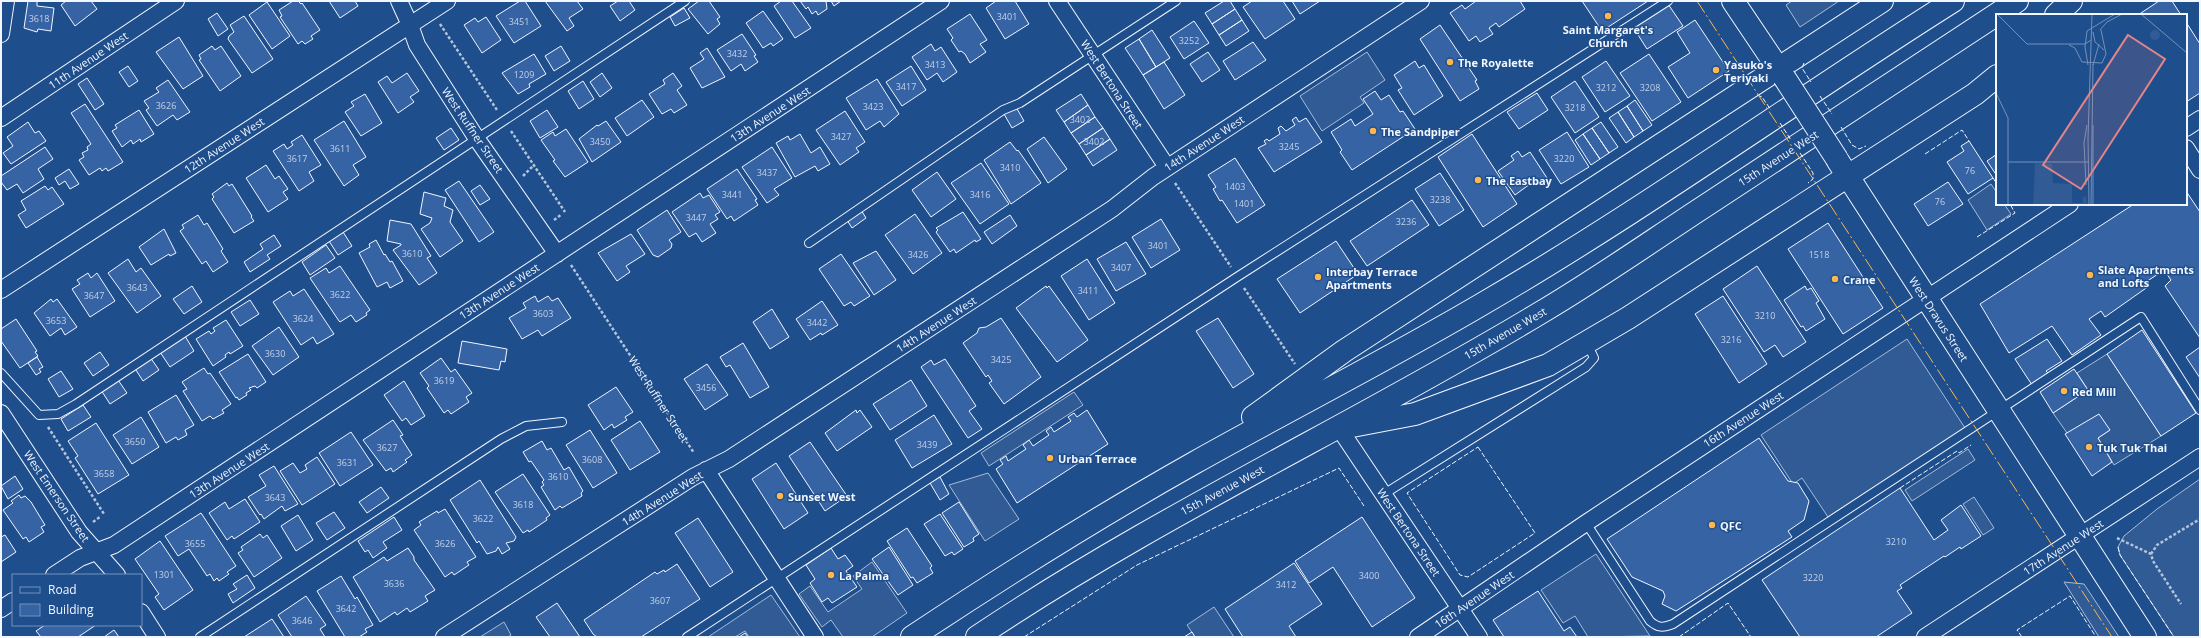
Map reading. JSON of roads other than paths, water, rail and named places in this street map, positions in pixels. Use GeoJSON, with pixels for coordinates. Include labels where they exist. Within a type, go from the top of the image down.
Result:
{"type":"FeatureCollection","features":[{"type":"Feature","properties":{"kind":"main road","name":"West Dravus Street"},"geometry":{"type":"LineString","coordinates":[[1733,1],[2145,637]]}},
{"type":"Feature","properties":{"kind":"main road"},"geometry":{"type":"LineString","coordinates":[[1192,464],[1344,350],[1781,74],[1882,1]]}},
{"type":"Feature","properties":{"kind":"main road"},"geometry":{"type":"LineString","coordinates":[[912,637],[1063,540],[1192,464],[1485,303],[1582,243],[1830,79],[1953,1]]}},
{"type":"Feature","properties":{"kind":"main road","name":"15th Avenue West"},"geometry":{"type":"LineString","coordinates":[[1997,14],[2017,1]]}},
{"type":"Feature","properties":{"kind":"main road"},"geometry":{"type":"LineString","coordinates":[[2057,14],[2071,1]]}},
{"type":"Feature","properties":{"kind":"main road","name":"15th Avenue West"},"geometry":{"type":"LineString","coordinates":[[977,637],[1018,608],[1096,560],[1179,513],[1339,428],[1541,313],[1996,15]]}},
{"type":"Feature","properties":{"kind":"main road"},"geometry":{"type":"LineString","coordinates":[[1339,428],[1415,414],[1548,365],[1587,343],[1842,168],[1975,94],[1996,77]]}},
{"type":"Feature","properties":{"kind":"street"},"geometry":{"type":"LineString","coordinates":[[1,34],[6,1]]}},
{"type":"Feature","properties":{"kind":"street","name":"11th Avenue West"},"geometry":{"type":"LineString","coordinates":[[1,118],[176,1]]}},
{"type":"Feature","properties":{"kind":"street","name":"West Ruffner Street"},"geometry":{"type":"LineString","coordinates":[[399,1],[417,45],[477,139],[557,254]]}},
{"type":"Feature","properties":{"kind":"street","name":"12th Avenue West"},"geometry":{"type":"LineString","coordinates":[[1,290],[447,1]]}},
{"type":"Feature","properties":{"kind":"street","name":"13th Avenue West"},"geometry":{"type":"LineString","coordinates":[[56,574],[80,558],[114,545],[941,1]]}},
{"type":"Feature","properties":{"kind":"street","name":"West Bertona Street"},"geometry":{"type":"LineString","coordinates":[[1057,1],[1167,167]]}},
{"type":"Feature","properties":{"kind":"street","name":"14th Avenue West"},"geometry":{"type":"LineString","coordinates":[[444,637],[706,470],[729,459],[1112,209],[1167,167],[1421,1]]}},
{"type":"Feature","properties":{"kind":"street"},"geometry":{"type":"LineString","coordinates":[[2187,127],[2200,119]]}},
{"type":"Feature","properties":{"kind":"street"},"geometry":{"type":"LineString","coordinates":[[2187,150],[2200,170]]}},
{"type":"Feature","properties":{"kind":"street","name":"16th Avenue West"},"geometry":{"type":"LineString","coordinates":[[1418,637],[1586,523],[2068,205]]}},
{"type":"Feature","properties":{"kind":"street","name":"West Emerson Street"},"geometry":{"type":"LineString","coordinates":[[1,413],[79,532],[116,574]]}},
{"type":"Feature","properties":{"kind":"street","name":"West Bertona Street"},"geometry":{"type":"LineString","coordinates":[[1339,428],[1479,637]]}},
{"type":"Feature","properties":{"kind":"street","name":"17th Avenue West"},"geometry":{"type":"LineString","coordinates":[[1925,637],[2200,456]]}},
{"type":"Feature","properties":{"kind":"street"},"geometry":{"type":"LineString","coordinates":[[706,470],[815,637]]}},
{"type":"Feature","properties":{"kind":"street"},"geometry":{"type":"LineString","coordinates":[[1,609],[12,602]]}},
{"type":"Feature","properties":{"kind":"street"},"geometry":{"type":"LineString","coordinates":[[142,614],[157,637]]}},
{"type":"Feature","properties":{"kind":"lane"},"geometry":{"type":"LineString","coordinates":[[1,373],[39,415],[58,414],[76,404],[685,1]]}},
{"type":"Feature","properties":{"kind":"lane"},"geometry":{"type":"LineString","coordinates":[[809,243],[1003,110],[1020,103],[1176,1]]}},
{"type":"Feature","properties":{"kind":"lane"},"geometry":{"type":"LineString","coordinates":[[687,637],[1237,277],[1668,1]]}},
{"type":"Feature","properties":{"kind":"lane"},"geometry":{"type":"LineString","coordinates":[[1586,523],[1650,621],[1655,626],[1664,628],[1673,624],[1842,514],[2141,317],[2200,410]]}},
{"type":"Feature","properties":{"kind":"lane"},"geometry":{"type":"LineString","coordinates":[[1384,494],[1586,367],[1594,358],[1587,343]]}},
{"type":"Feature","properties":{"kind":"lane"},"geometry":{"type":"LineString","coordinates":[[200,637],[501,439],[526,426],[562,422]]}},
{"type":"Feature","properties":{"kind":"place","name":"Saint Margaret's Church"},"geometry":{"type":"Point","coordinates":[1608,16]}},
{"type":"Feature","properties":{"kind":"place","name":"The Royalette"},"geometry":{"type":"Point","coordinates":[1450,62]}},
{"type":"Feature","properties":{"kind":"place","name":"Yasuko's Teriyaki"},"geometry":{"type":"Point","coordinates":[1716,70]}},
{"type":"Feature","properties":{"kind":"place","name":"The Sandpiper"},"geometry":{"type":"Point","coordinates":[1373,131]}},
{"type":"Feature","properties":{"kind":"place","name":"The Eastbay"},"geometry":{"type":"Point","coordinates":[1478,180]}},
{"type":"Feature","properties":{"kind":"place","name":"Slate Apartments and Lofts"},"geometry":{"type":"Point","coordinates":[2090,275]}},
{"type":"Feature","properties":{"kind":"place","name":"Interbay Terrace Apartments"},"geometry":{"type":"Point","coordinates":[1318,277]}},
{"type":"Feature","properties":{"kind":"place","name":"Crane"},"geometry":{"type":"Point","coordinates":[1835,279]}},
{"type":"Feature","properties":{"kind":"place","name":"Red Mill"},"geometry":{"type":"Point","coordinates":[2064,391]}},
{"type":"Feature","properties":{"kind":"place","name":"Tuk Tuk Thai"},"geometry":{"type":"Point","coordinates":[2089,447]}},
{"type":"Feature","properties":{"kind":"place","name":"Urban Terrace"},"geometry":{"type":"Point","coordinates":[1050,458]}},
{"type":"Feature","properties":{"kind":"place","name":"Sunset West"},"geometry":{"type":"Point","coordinates":[780,496]}},
{"type":"Feature","properties":{"kind":"place","name":"QFC"},"geometry":{"type":"Point","coordinates":[1712,525]}},
{"type":"Feature","properties":{"kind":"place","name":"La Palma"},"geometry":{"type":"Point","coordinates":[831,575]}}]}
